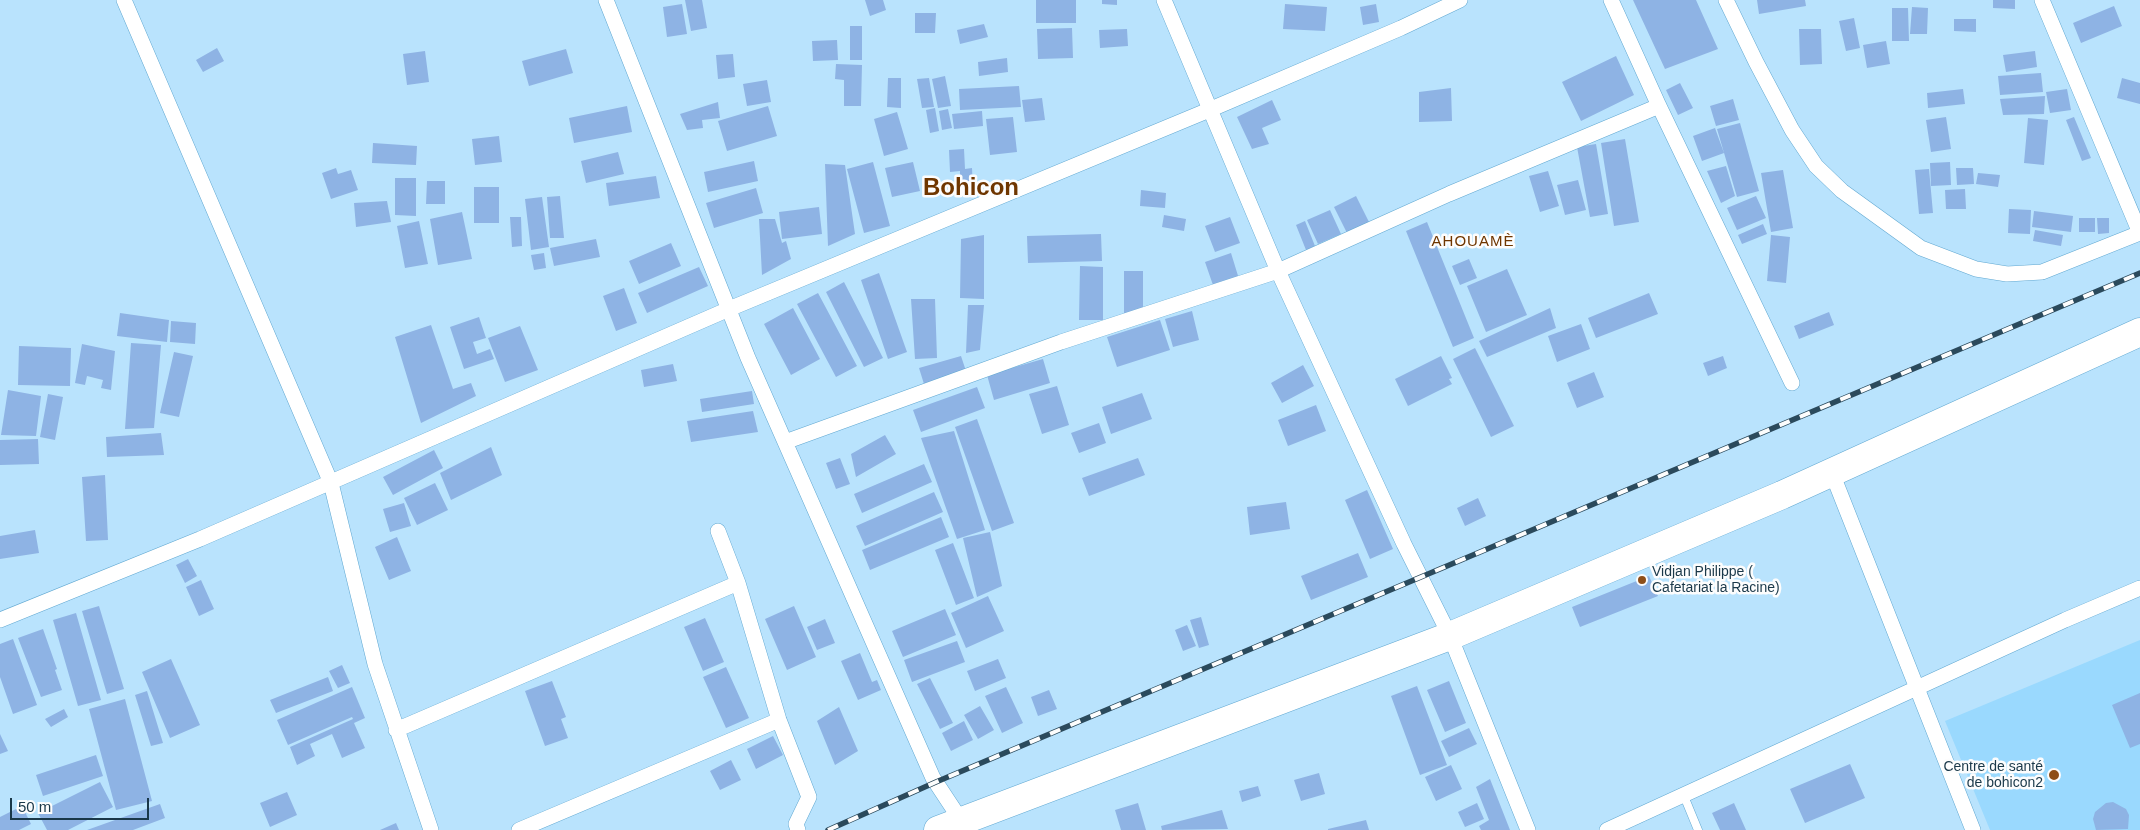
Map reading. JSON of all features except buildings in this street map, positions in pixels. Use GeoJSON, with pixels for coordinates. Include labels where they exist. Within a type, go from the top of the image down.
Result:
{"type":"FeatureCollection","features":[{"type":"Feature","properties":{"kind":"highway"},"geometry":{"type":"LineString","coordinates":[[938,830],[964,825],[1450,636],[1832,473],[2140,332]]}},
{"type":"Feature","properties":{"kind":"street"},"geometry":{"type":"LineString","coordinates":[[124,0],[331,483],[375,664],[431,830]]}},
{"type":"Feature","properties":{"kind":"street"},"geometry":{"type":"LineString","coordinates":[[606,0],[748,358],[933,778],[964,825]]}},
{"type":"Feature","properties":{"kind":"street"},"geometry":{"type":"LineString","coordinates":[[1164,0],[1278,271],[1404,544],[1450,636],[1528,830]]}},
{"type":"Feature","properties":{"kind":"street"},"geometry":{"type":"LineString","coordinates":[[0,620],[200,540],[729,309],[1209,110],[1401,28],[1460,0]]}},
{"type":"Feature","properties":{"kind":"street"},"geometry":{"type":"LineString","coordinates":[[1612,0],[1658,106],[1792,383]]}},
{"type":"Feature","properties":{"kind":"street"},"geometry":{"type":"LineString","coordinates":[[1726,0],[1792,130],[1816,166],[1876,218],[1922,248],[1976,269],[2007,274],[2042,272],[2140,233],[2042,0]]}},
{"type":"Feature","properties":{"kind":"street"},"geometry":{"type":"LineString","coordinates":[[785,442],[1061,342],[1278,271],[1449,194],[1658,106]]}},
{"type":"Feature","properties":{"kind":"street"},"geometry":{"type":"LineString","coordinates":[[1832,473],[1973,830]]}},
{"type":"Feature","properties":{"kind":"street"},"geometry":{"type":"LineString","coordinates":[[718,531],[738,583],[780,720],[809,797],[796,824],[798,830]]}},
{"type":"Feature","properties":{"kind":"street"},"geometry":{"type":"LineString","coordinates":[[396,730],[738,583]]}},
{"type":"Feature","properties":{"kind":"street"},"geometry":{"type":"LineString","coordinates":[[1607,830],[1917,687],[2140,588]]}},
{"type":"Feature","properties":{"kind":"street"},"geometry":{"type":"LineString","coordinates":[[519,830],[780,720]]}},
{"type":"Feature","properties":{"kind":"lane"},"geometry":{"type":"LineString","coordinates":[[1684,796],[1698,830]]}},
{"type":"Feature","properties":{"kind":"shaded area","name":"Centre de santé de bohicon2"},"geometry":{"type":"Polygon","coordinates":[[[2140,640],[2140,830],[1990,830],[1945,721],[2140,640]]]}},
{"type":"Feature","properties":{"kind":"railway"},"geometry":{"type":"LineString","coordinates":[[828,830],[936,782],[2140,273]]}},
{"type":"Feature","properties":{"kind":"place","name":"Vidjan Philippe ( Cafetariat la Racine)"},"geometry":{"type":"Point","coordinates":[1642,580]}},
{"type":"Feature","properties":{"kind":"place","name":"Centre de santé de bohicon2"},"geometry":{"type":"Point","coordinates":[2054,775]}},
{"type":"Feature","properties":{"kind":"district","name":"Bohicon"},"geometry":{"type":"Point","coordinates":[971,188]}},
{"type":"Feature","properties":{"kind":"district","name":"AHOUAMÈ"},"geometry":{"type":"Point","coordinates":[1473,242]}}]}
